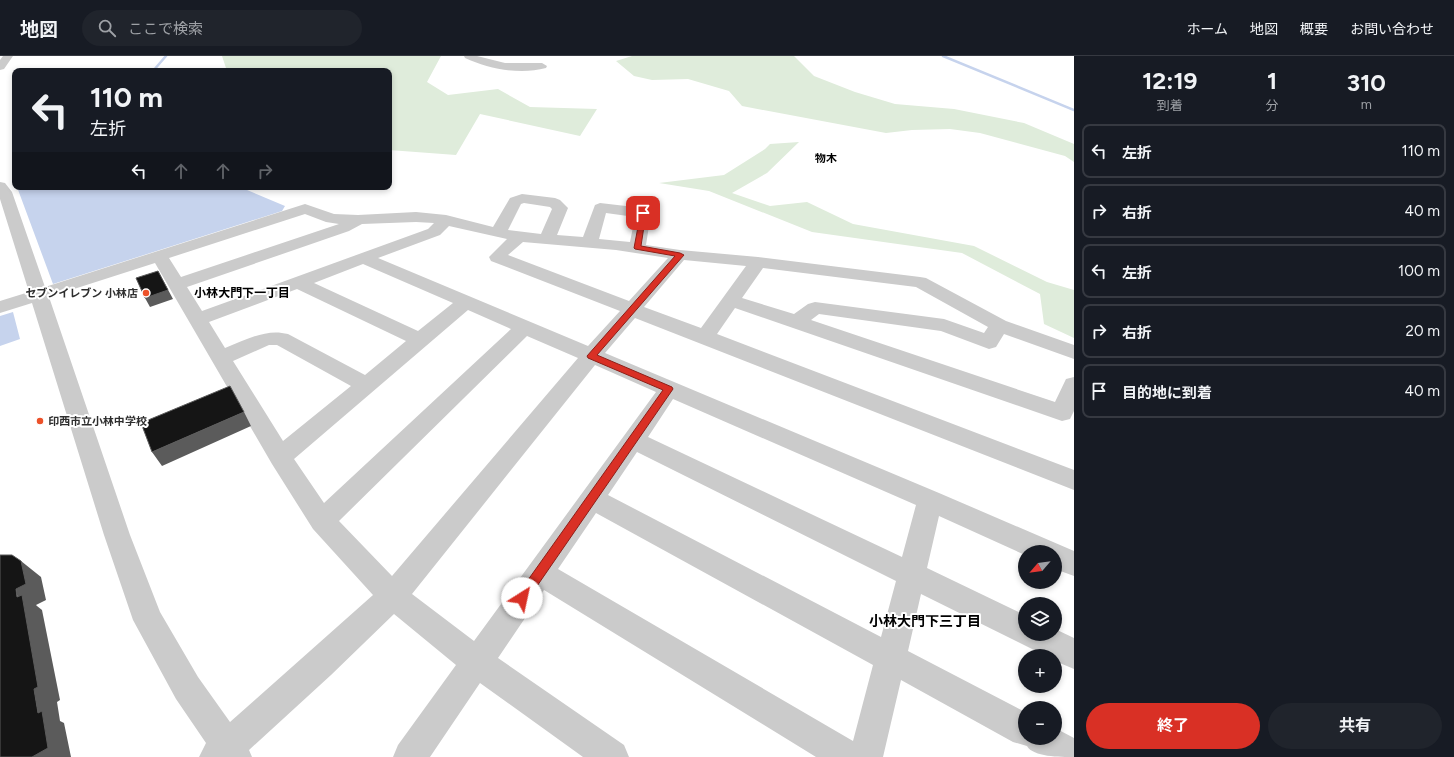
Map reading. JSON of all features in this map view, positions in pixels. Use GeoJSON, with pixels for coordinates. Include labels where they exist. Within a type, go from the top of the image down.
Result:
{"type":"FeatureCollection","features":[{"type":"Feature","properties":{"kind":"street"},"geometry":{"type":"LineString","coordinates":[[0,67],[8,56]]}},
{"type":"Feature","properties":{"kind":"street"},"geometry":{"type":"LineString","coordinates":[[469,56],[477,60],[502,65],[531,67],[542,66]]}},
{"type":"Feature","properties":{"kind":"street"},"geometry":{"type":"LineString","coordinates":[[0,187],[5,192],[10,206],[117,535],[148,620],[226,753],[393,596],[591,356],[680,255]]}},
{"type":"Feature","properties":{"kind":"street"},"geometry":{"type":"LineString","coordinates":[[498,234],[515,201],[522,198],[556,203],[560,208],[547,239]]}},
{"type":"Feature","properties":{"kind":"street"},"geometry":{"type":"LineString","coordinates":[[590,243],[600,208],[643,213],[637,248]]}},
{"type":"Feature","properties":{"kind":"street"},"geometry":{"type":"LineString","coordinates":[[0,307],[305,209],[332,218],[358,220],[416,217],[446,220],[498,234],[519,237],[637,248],[680,255],[758,262],[920,282],[999,325],[1074,352]]}},
{"type":"Feature","properties":{"kind":"street"},"geometry":{"type":"LineString","coordinates":[[178,284],[343,228],[358,220]]}},
{"type":"Feature","properties":{"kind":"street"},"geometry":{"type":"LineString","coordinates":[[198,318],[434,232],[446,220]]}},
{"type":"Feature","properties":{"kind":"street"},"geometry":{"type":"LineString","coordinates":[[519,237],[497,257],[1074,480]]}},
{"type":"Feature","properties":{"kind":"street"},"geometry":{"type":"LineString","coordinates":[[159,255],[178,284],[280,458],[322,521],[393,596],[477,662],[612,757]]}},
{"type":"Feature","properties":{"kind":"street"},"geometry":{"type":"LineString","coordinates":[[363,258],[930,500],[1030,545]]}},
{"type":"Feature","properties":{"kind":"street"},"geometry":{"type":"LineString","coordinates":[[705,337],[758,262]]}},
{"type":"Feature","properties":{"kind":"street"},"geometry":{"type":"LineString","coordinates":[[298,282],[420,340]]}},
{"type":"Feature","properties":{"kind":"street"},"geometry":{"type":"LineString","coordinates":[[731,300],[1062,413],[1074,384]]}},
{"type":"Feature","properties":{"kind":"street"},"geometry":{"type":"LineString","coordinates":[[280,458],[466,302]]}},
{"type":"Feature","properties":{"kind":"street"},"geometry":{"type":"LineString","coordinates":[[796,321],[815,308],[944,325],[989,342],[999,325]]}},
{"type":"Feature","properties":{"kind":"street"},"geometry":{"type":"LineString","coordinates":[[322,521],[524,327]]}},
{"type":"Feature","properties":{"kind":"street"},"geometry":{"type":"LineString","coordinates":[[221,358],[267,340],[281,339],[367,385]]}},
{"type":"Feature","properties":{"kind":"street"},"geometry":{"type":"LineString","coordinates":[[410,757],[669,389]]}},
{"type":"Feature","properties":{"kind":"street"},"geometry":{"type":"LineString","coordinates":[[633,440],[1018,627]]}},
{"type":"Feature","properties":{"kind":"street"},"geometry":{"type":"LineString","coordinates":[[592,499],[1018,726]]}},
{"type":"Feature","properties":{"kind":"street"},"geometry":{"type":"LineString","coordinates":[[866,757],[930,500]]}},
{"type":"Feature","properties":{"kind":"street"},"geometry":{"type":"LineString","coordinates":[[1062,559],[1074,564]]}},
{"type":"Feature","properties":{"kind":"street"},"geometry":{"type":"LineString","coordinates":[[540,573],[848,757]]}},
{"type":"Feature","properties":{"kind":"street"},"geometry":{"type":"LineString","coordinates":[[1047,641],[1074,654]]}},
{"type":"Feature","properties":{"kind":"street"},"geometry":{"type":"LineString","coordinates":[[1053,745],[1074,756]]}},
{"type":"Feature","properties":{"kind":"green space"},"geometry":{"type":"Polygon","coordinates":[[[222,56],[441,56],[427,82],[448,95],[498,89],[530,107],[597,109],[580,136],[480,114],[456,155],[392,150],[392,68],[226,68],[222,56]]]}},
{"type":"Feature","properties":{"kind":"green space"},"geometry":{"type":"Polygon","coordinates":[[[632,56],[794,56],[814,76],[855,92],[895,104],[954,109],[1024,123],[1074,144],[1074,162],[1065,156],[980,133],[950,129],[912,130],[886,133],[742,106],[729,91],[688,79],[652,80],[634,76],[616,61],[632,56]]]}},
{"type":"Feature","properties":{"kind":"green space"},"geometry":{"type":"Polygon","coordinates":[[[799,142],[767,173],[732,193],[770,206],[807,202],[853,224],[974,246],[1047,282],[1074,290],[1074,338],[1044,324],[1040,294],[962,253],[812,232],[709,191],[659,183],[724,175],[765,149],[770,144],[799,142]]]}},
{"type":"Feature","properties":{"kind":"water"},"geometry":{"type":"Polygon","coordinates":[[[18,190],[247,190],[285,206],[282,211],[53,284],[18,190]]]}},
{"type":"Feature","properties":{"kind":"water"},"geometry":{"type":"Polygon","coordinates":[[[13,312],[20,339],[0,346],[0,316],[13,312]]]}},
{"type":"Feature","properties":{"kind":"building"},"geometry":{"type":"Polygon","coordinates":[[[158,271],[168,290],[145,298],[136,278],[158,271]]]}},
{"type":"Feature","properties":{"kind":"building"},"geometry":{"type":"Polygon","coordinates":[[[230,386],[244,412],[152,452],[141,423],[230,386]]]}},
{"type":"Feature","properties":{"kind":"building"},"geometry":{"type":"Polygon","coordinates":[[[0,555],[12,555],[21,561],[26,584],[16,589],[17,597],[22,595],[38,687],[34,689],[38,713],[42,711],[48,748],[32,757],[0,757],[0,555]]]}},
{"type":"Feature","properties":{"kind":"waterway"},"geometry":{"type":"LineString","coordinates":[[156,68],[166,56]]}},
{"type":"Feature","properties":{"kind":"waterway"},"geometry":{"type":"LineString","coordinates":[[943,56],[1074,110]]}},
{"type":"Feature","properties":{"kind":"place","name":"セブンイレブン 小林店"},"geometry":{"type":"Point","coordinates":[146,293]}},
{"type":"Feature","properties":{"kind":"place","name":"印西市立小林中学校"},"geometry":{"type":"Point","coordinates":[40,421]}},
{"type":"Feature","properties":{"kind":"district","name":"物木"},"geometry":{"type":"Point","coordinates":[826,158]}},
{"type":"Feature","properties":{"kind":"district","name":"小林大門下一丁目"},"geometry":{"type":"Point","coordinates":[242,293]}},
{"type":"Feature","properties":{"kind":"district","name":"小林大門下三丁目"},"geometry":{"type":"Point","coordinates":[925,621]}},
{"type":"Feature","properties":{"kind":"route"},"geometry":{"type":"LineString","coordinates":[[522,598],[669,389],[591,356],[680,255],[637,248],[643,213]]}}]}
